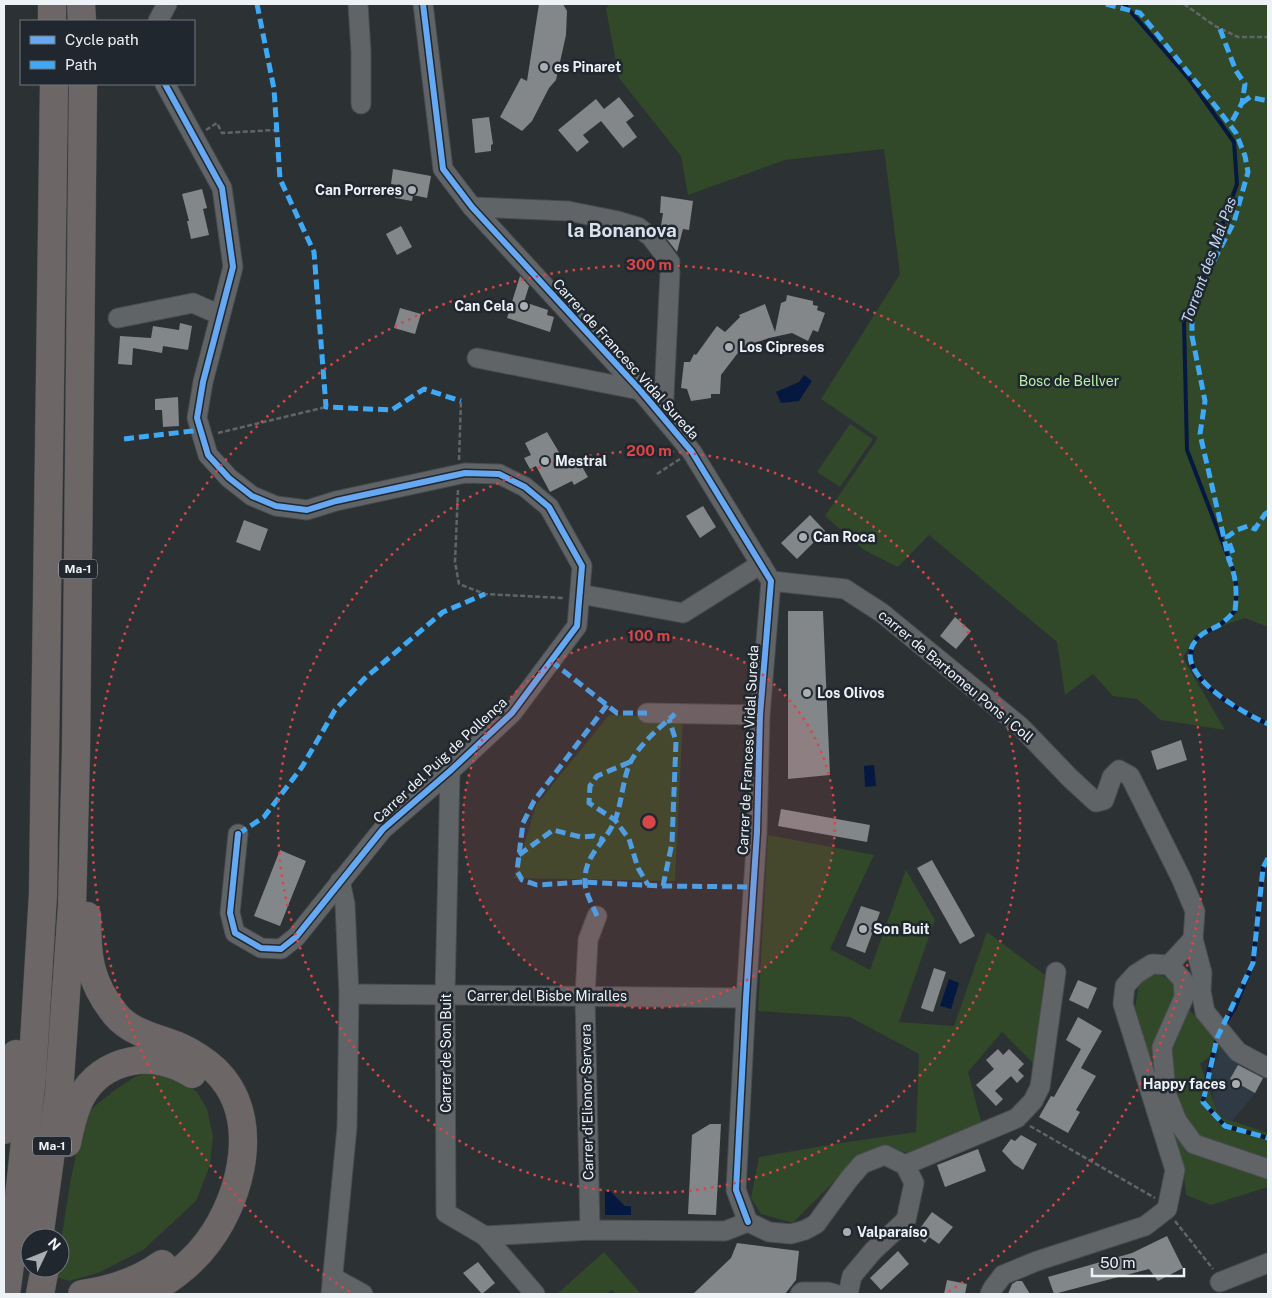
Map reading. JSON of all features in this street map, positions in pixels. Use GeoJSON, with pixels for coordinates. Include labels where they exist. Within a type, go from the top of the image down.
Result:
{"type":"FeatureCollection","features":[{"type":"Feature","properties":{"kind":"highway"},"geometry":{"type":"LineString","coordinates":[[52,4],[52,20]]}},
{"type":"Feature","properties":{"kind":"highway"},"geometry":{"type":"LineString","coordinates":[[81,4],[82,20]]}},
{"type":"Feature","properties":{"kind":"highway","name":"Ma-1"},"geometry":{"type":"LineString","coordinates":[[6,1294],[19,1197],[34,1057],[42,928],[45,827],[54,85]]}},
{"type":"Feature","properties":{"kind":"highway","name":"Ma-1"},"geometry":{"type":"LineString","coordinates":[[40,1228],[56,1117],[65,1024],[72,906],[83,85]]}},
{"type":"Feature","properties":{"kind":"highway"},"geometry":{"type":"LineString","coordinates":[[78,564],[87,641],[87,941],[91,968],[100,994],[125,1023],[141,1033],[190,1052],[215,1070],[232,1094],[240,1114],[242,1129],[243,1148],[240,1169],[233,1195],[222,1222],[187,1266],[167,1282],[144,1294]]}},
{"type":"Feature","properties":{"kind":"highway"},"geometry":{"type":"LineString","coordinates":[[4,1130],[19,1036],[34,873],[45,827]]}},
{"type":"Feature","properties":{"kind":"highway"},"geometry":{"type":"LineString","coordinates":[[52,1228],[70,1128],[80,1099],[93,1082],[112,1067],[122,1063],[131,1060],[152,1059],[175,1064],[195,1075],[205,1084],[217,1099],[222,1110],[227,1133],[225,1157],[220,1179],[210,1207],[203,1219],[188,1240],[166,1261],[154,1269],[132,1282],[82,1294]]}},
{"type":"Feature","properties":{"kind":"highway"},"geometry":{"type":"LineString","coordinates":[[29,1294],[32,1278]]}},
{"type":"Feature","properties":{"kind":"highway"},"geometry":{"type":"LineString","coordinates":[[40,1294],[43,1278]]}},
{"type":"Feature","properties":{"kind":"street"},"geometry":{"type":"LineString","coordinates":[[159,20],[167,4]]}},
{"type":"Feature","properties":{"kind":"street"},"geometry":{"type":"LineString","coordinates":[[358,4],[361,52],[361,104]]}},
{"type":"Feature","properties":{"kind":"street","name":"Carrer de Francesc Vidal Sureda"},"geometry":{"type":"LineString","coordinates":[[423,4],[444,169],[472,208],[640,390],[692,452],[771,581],[760,715],[757,832],[736,1190],[748,1222]]}},
{"type":"Feature","properties":{"kind":"street","name":"Carrer del Puig de Pollença"},"geometry":{"type":"LineString","coordinates":[[167,85],[222,188],[233,266],[203,382],[197,418],[208,455],[229,478],[252,496],[276,506],[307,510],[465,473],[499,474],[525,488],[549,507],[582,566],[578,626],[512,714],[383,829],[296,937],[281,949],[261,948],[236,933],[230,914],[238,834]]}},
{"type":"Feature","properties":{"kind":"street"},"geometry":{"type":"LineString","coordinates":[[472,208],[568,211],[638,227],[651,237],[670,267],[663,416]]}},
{"type":"Feature","properties":{"kind":"street"},"geometry":{"type":"LineString","coordinates":[[118,318],[193,303],[220,315]]}},
{"type":"Feature","properties":{"kind":"street"},"geometry":{"type":"LineString","coordinates":[[477,358],[640,390]]}},
{"type":"Feature","properties":{"kind":"street"},"geometry":{"type":"LineString","coordinates":[[579,596],[683,613],[761,564]]}},
{"type":"Feature","properties":{"kind":"street","name":"carrer de Bartomeu Pons i Coll"},"geometry":{"type":"LineString","coordinates":[[771,581],[845,589],[882,613],[1021,727],[1096,802],[1104,800],[1112,777],[1119,770],[1130,776],[1181,878],[1195,911],[1193,939]]}},
{"type":"Feature","properties":{"kind":"street"},"geometry":{"type":"LineString","coordinates":[[647,713],[760,715]]}},
{"type":"Feature","properties":{"kind":"street","name":"Carrer de Son Buit"},"geometry":{"type":"LineString","coordinates":[[450,771],[445,995],[446,1213],[485,1236],[535,1294]]}},
{"type":"Feature","properties":{"kind":"street"},"geometry":{"type":"LineString","coordinates":[[340,881],[345,904],[348,994],[347,1127],[331,1286],[363,1294]]}},
{"type":"Feature","properties":{"kind":"street","name":"Carrer d'Elionor Servera"},"geometry":{"type":"LineString","coordinates":[[590,1230],[585,996],[588,940],[597,916]]}},
{"type":"Feature","properties":{"kind":"street"},"geometry":{"type":"LineString","coordinates":[[1169,965],[1193,939]]}},
{"type":"Feature","properties":{"kind":"street"},"geometry":{"type":"LineString","coordinates":[[1193,939],[1202,972],[1201,991],[1205,1012],[1238,1052],[1268,1068]]}},
{"type":"Feature","properties":{"kind":"street"},"geometry":{"type":"LineString","coordinates":[[990,1294],[1004,1276],[1038,1261],[1145,1226],[1167,1209],[1175,1170],[1123,1004],[1125,986],[1136,974],[1152,964],[1169,965],[1183,980],[1184,997],[1162,1047],[1166,1093],[1177,1121],[1194,1144],[1268,1170]]}},
{"type":"Feature","properties":{"kind":"street"},"geometry":{"type":"LineString","coordinates":[[905,1165],[1017,1118],[1033,1101],[1040,1086],[1056,972]]}},
{"type":"Feature","properties":{"kind":"street","name":"Carrer del Bisbe Miralles"},"geometry":{"type":"LineString","coordinates":[[348,994],[746,998]]}},
{"type":"Feature","properties":{"kind":"street"},"geometry":{"type":"LineString","coordinates":[[485,1236],[590,1230],[725,1231],[748,1222],[770,1232],[791,1234],[816,1224],[862,1164],[885,1155],[905,1165],[914,1183],[906,1220],[873,1251],[852,1276],[848,1294]]}},
{"type":"Feature","properties":{"kind":"street"},"geometry":{"type":"LineString","coordinates":[[1220,1282],[1268,1263]]}},
{"type":"Feature","properties":{"kind":"street"},"geometry":{"type":"LineString","coordinates":[[800,1294],[802,1292],[828,1292],[835,1294]]}},
{"type":"Feature","properties":{"kind":"path"},"geometry":{"type":"LineString","coordinates":[[1184,4],[1215,26],[1238,37],[1268,38]]}},
{"type":"Feature","properties":{"kind":"path"},"geometry":{"type":"LineString","coordinates":[[194,137],[216,123],[222,133],[276,130]]}},
{"type":"Feature","properties":{"kind":"path"},"geometry":{"type":"LineString","coordinates":[[461,401],[455,562],[459,584],[485,594],[579,596]]}},
{"type":"Feature","properties":{"kind":"path"},"geometry":{"type":"LineString","coordinates":[[203,436],[326,407]]}},
{"type":"Feature","properties":{"kind":"path"},"geometry":{"type":"LineString","coordinates":[[657,474],[692,452]]}},
{"type":"Feature","properties":{"kind":"path"},"geometry":{"type":"LineString","coordinates":[[1017,1118],[1157,1199],[1212,1266],[1220,1282]]}},
{"type":"Feature","properties":{"kind":"shaded area","name":"Happy faces"},"geometry":{"type":"Polygon","coordinates":[[[1223,1041],[1266,1074],[1255,1093],[1232,1121],[1223,1118],[1217,1111],[1211,1076],[1223,1041]]]}},
{"type":"Feature","properties":{"kind":"green space","name":"Bosc de Bellver"},"geometry":{"type":"Polygon","coordinates":[[[609,4],[1268,4],[1268,627],[1245,618],[1195,635],[1183,658],[1225,730],[1161,720],[1137,699],[1113,696],[1093,674],[1065,695],[1057,642],[929,535],[898,567],[864,550],[825,516],[878,438],[821,399],[900,274],[884,149],[785,160],[688,195],[681,156],[619,78],[606,9],[609,4]]]}},
{"type":"Feature","properties":{"kind":"green space"},"geometry":{"type":"Polygon","coordinates":[[[850,424],[873,439],[840,487],[817,472],[850,424]]]}},
{"type":"Feature","properties":{"kind":"green space"},"geometry":{"type":"Polygon","coordinates":[[[609,715],[683,717],[675,881],[514,878],[536,805],[609,715]]]}},
{"type":"Feature","properties":{"kind":"green space"},"geometry":{"type":"Polygon","coordinates":[[[768,835],[874,855],[830,949],[870,970],[906,870],[935,920],[899,1022],[954,1026],[987,932],[1045,975],[1034,1064],[1002,1032],[968,1072],[982,1125],[910,1154],[885,1146],[859,1156],[793,1223],[761,1214],[751,1198],[759,1157],[916,1132],[919,1054],[850,1017],[758,1011],[768,835]]]}},
{"type":"Feature","properties":{"kind":"green space"},"geometry":{"type":"Polygon","coordinates":[[[1157,973],[1176,983],[1191,1012],[1225,1045],[1200,1064],[1217,1111],[1223,1118],[1268,1133],[1268,1187],[1211,1205],[1186,1195],[1183,1167],[1135,1008],[1139,982],[1157,973]]]}},
{"type":"Feature","properties":{"kind":"green space"},"geometry":{"type":"Polygon","coordinates":[[[159,1071],[178,1078],[197,1092],[207,1109],[213,1136],[210,1165],[196,1201],[143,1250],[98,1273],[69,1281],[60,1278],[70,1278],[70,1228],[63,1228],[71,1178],[85,1114],[136,1076],[159,1071]]]}},
{"type":"Feature","properties":{"kind":"green space"},"geometry":{"type":"Polygon","coordinates":[[[604,1252],[641,1294],[616,1294],[612,1290],[606,1294],[557,1294],[604,1252]]]}},
{"type":"Feature","properties":{"kind":"water"},"geometry":{"type":"Polygon","coordinates":[[[804,375],[812,381],[799,401],[781,403],[776,392],[799,382],[804,375]]]}},
{"type":"Feature","properties":{"kind":"water"},"geometry":{"type":"Polygon","coordinates":[[[874,765],[876,786],[865,787],[864,766],[874,765]]]}},
{"type":"Feature","properties":{"kind":"water"},"geometry":{"type":"Polygon","coordinates":[[[949,979],[959,983],[951,1009],[940,1006],[949,979]]]}},
{"type":"Feature","properties":{"kind":"water"},"geometry":{"type":"Polygon","coordinates":[[[605,1191],[610,1191],[625,1206],[631,1206],[631,1215],[605,1215],[605,1191]]]}},
{"type":"Feature","properties":{"kind":"building","name":"es Pinaret"},"geometry":{"type":"Polygon","coordinates":[[[539,4],[563,4],[567,11],[566,35],[556,80],[549,88],[532,121],[522,131],[500,117],[521,78],[527,81],[539,4]]]}},
{"type":"Feature","properties":{"kind":"building"},"geometry":{"type":"Polygon","coordinates":[[[619,97],[634,116],[626,122],[637,137],[623,148],[601,121],[583,135],[589,142],[577,152],[558,130],[596,99],[604,109],[619,97]]]}},
{"type":"Feature","properties":{"kind":"building"},"geometry":{"type":"Polygon","coordinates":[[[489,117],[493,144],[491,145],[491,151],[475,153],[472,119],[489,117]]]}},
{"type":"Feature","properties":{"kind":"building","name":"Can Porreres"},"geometry":{"type":"Polygon","coordinates":[[[393,169],[431,176],[427,198],[413,195],[412,201],[395,198],[397,185],[391,184],[393,169]]]}},
{"type":"Feature","properties":{"kind":"building"},"geometry":{"type":"Polygon","coordinates":[[[202,189],[207,208],[203,209],[209,235],[191,239],[187,221],[189,221],[182,194],[202,189]]]}},
{"type":"Feature","properties":{"kind":"building","name":"la Bonanova"},"geometry":{"type":"Polygon","coordinates":[[[661,196],[693,201],[689,230],[683,229],[677,252],[666,238],[668,227],[661,226],[663,213],[660,213],[661,196]]]}},
{"type":"Feature","properties":{"kind":"building"},"geometry":{"type":"Polygon","coordinates":[[[401,226],[412,247],[397,255],[386,234],[401,226]]]}},
{"type":"Feature","properties":{"kind":"building","name":"Can Cela"},"geometry":{"type":"Polygon","coordinates":[[[520,276],[529,286],[524,302],[548,310],[547,315],[554,317],[550,332],[507,318],[520,276]]]}},
{"type":"Feature","properties":{"kind":"building","name":"Los Cipreses"},"geometry":{"type":"Polygon","coordinates":[[[787,295],[813,301],[813,305],[818,306],[817,310],[825,313],[818,332],[813,330],[808,341],[792,333],[769,338],[750,345],[737,354],[721,375],[720,394],[711,394],[711,398],[691,401],[687,389],[681,388],[684,362],[690,362],[694,354],[696,355],[717,326],[725,332],[740,317],[739,315],[765,304],[775,332],[781,303],[786,301],[787,295]]]}},
{"type":"Feature","properties":{"kind":"building"},"geometry":{"type":"Polygon","coordinates":[[[400,308],[421,314],[415,334],[394,328],[400,308]]]}},
{"type":"Feature","properties":{"kind":"building"},"geometry":{"type":"Polygon","coordinates":[[[180,323],[192,326],[188,350],[163,346],[162,353],[133,348],[132,365],[118,364],[120,336],[151,338],[153,326],[179,330],[180,323]]]}},
{"type":"Feature","properties":{"kind":"building"},"geometry":{"type":"Polygon","coordinates":[[[178,397],[179,426],[163,427],[162,410],[155,410],[155,399],[178,397]]]}},
{"type":"Feature","properties":{"kind":"building","name":"Mestral"},"geometry":{"type":"Polygon","coordinates":[[[547,432],[566,464],[577,458],[588,477],[574,485],[572,481],[550,492],[536,466],[530,469],[524,458],[531,455],[525,443],[547,432]]]}},
{"type":"Feature","properties":{"kind":"building"},"geometry":{"type":"Polygon","coordinates":[[[703,506],[716,527],[700,538],[686,516],[703,506]]]}},
{"type":"Feature","properties":{"kind":"building","name":"Can Roca"},"geometry":{"type":"Polygon","coordinates":[[[810,515],[825,531],[797,559],[781,543],[810,515]]]}},
{"type":"Feature","properties":{"kind":"building"},"geometry":{"type":"Polygon","coordinates":[[[244,520],[268,529],[260,551],[236,542],[244,520]]]}},
{"type":"Feature","properties":{"kind":"building","name":"Los Olivos"},"geometry":{"type":"Polygon","coordinates":[[[788,611],[823,611],[830,775],[788,779],[788,611]]]}},
{"type":"Feature","properties":{"kind":"building"},"geometry":{"type":"Polygon","coordinates":[[[955,617],[971,631],[956,649],[940,636],[955,617]]]}},
{"type":"Feature","properties":{"kind":"building"},"geometry":{"type":"Polygon","coordinates":[[[1181,740],[1187,760],[1157,770],[1151,751],[1181,740]]]}},
{"type":"Feature","properties":{"kind":"building"},"geometry":{"type":"Polygon","coordinates":[[[781,809],[870,825],[867,842],[778,826],[781,809]]]}},
{"type":"Feature","properties":{"kind":"building"},"geometry":{"type":"Polygon","coordinates":[[[280,850],[306,861],[280,926],[254,916],[280,850]]]}},
{"type":"Feature","properties":{"kind":"building"},"geometry":{"type":"Polygon","coordinates":[[[932,860],[975,936],[960,944],[917,868],[932,860]]]}},
{"type":"Feature","properties":{"kind":"building","name":"Son Buit"},"geometry":{"type":"Polygon","coordinates":[[[861,906],[880,912],[865,953],[846,946],[861,906]]]}},
{"type":"Feature","properties":{"kind":"building"},"geometry":{"type":"Polygon","coordinates":[[[934,968],[946,972],[933,1012],[921,1008],[934,968]]]}},
{"type":"Feature","properties":{"kind":"building"},"geometry":{"type":"Polygon","coordinates":[[[1078,980],[1097,988],[1088,1009],[1069,1000],[1078,980]]]}},
{"type":"Feature","properties":{"kind":"building"},"geometry":{"type":"Polygon","coordinates":[[[1078,1017],[1102,1031],[1081,1068],[1096,1076],[1076,1110],[1080,1112],[1068,1133],[1039,1117],[1051,1096],[1054,1097],[1081,1049],[1066,1040],[1078,1017]]]}},
{"type":"Feature","properties":{"kind":"building"},"geometry":{"type":"Polygon","coordinates":[[[998,1049],[1003,1055],[1009,1049],[1024,1064],[1018,1070],[1024,1076],[1017,1083],[1011,1076],[995,1091],[1003,1099],[996,1106],[976,1085],[994,1069],[986,1060],[998,1049]]]}},
{"type":"Feature","properties":{"kind":"building"},"geometry":{"type":"Polygon","coordinates":[[[1238,1065],[1263,1078],[1255,1093],[1230,1079],[1238,1065]]]}},
{"type":"Feature","properties":{"kind":"building"},"geometry":{"type":"Polygon","coordinates":[[[710,1124],[721,1124],[716,1215],[688,1214],[692,1135],[710,1124]]]}},
{"type":"Feature","properties":{"kind":"building"},"geometry":{"type":"Polygon","coordinates":[[[1021,1135],[1037,1144],[1023,1170],[1014,1164],[1002,1151],[1011,1139],[1015,1141],[1021,1135]]]}},
{"type":"Feature","properties":{"kind":"building"},"geometry":{"type":"Polygon","coordinates":[[[978,1149],[986,1171],[945,1187],[937,1165],[978,1149]]]}},
{"type":"Feature","properties":{"kind":"building"},"geometry":{"type":"Polygon","coordinates":[[[932,1212],[953,1227],[939,1244],[929,1237],[925,1243],[915,1235],[932,1212]]]}},
{"type":"Feature","properties":{"kind":"building"},"geometry":{"type":"Polygon","coordinates":[[[1167,1236],[1183,1268],[1158,1281],[1149,1269],[1054,1294],[1048,1277],[1132,1253],[1167,1236]]]}},
{"type":"Feature","properties":{"kind":"building"},"geometry":{"type":"Polygon","coordinates":[[[737,1243],[799,1251],[796,1280],[785,1294],[693,1294],[731,1258],[737,1243]]]}},
{"type":"Feature","properties":{"kind":"building"},"geometry":{"type":"Polygon","coordinates":[[[898,1251],[909,1264],[881,1290],[870,1278],[898,1251]]]}},
{"type":"Feature","properties":{"kind":"building"},"geometry":{"type":"Polygon","coordinates":[[[478,1262],[495,1283],[482,1294],[463,1273],[478,1262]]]}},
{"type":"Feature","properties":{"kind":"building"},"geometry":{"type":"Polygon","coordinates":[[[947,1280],[967,1284],[965,1294],[944,1294],[947,1280]]]}},
{"type":"Feature","properties":{"kind":"building"},"geometry":{"type":"Polygon","coordinates":[[[1022,1281],[1030,1294],[1008,1294],[1012,1284],[1022,1281]]]}},
{"type":"Feature","properties":{"kind":"waterway","name":"Torrent des Mal Pas"},"geometry":{"type":"LineString","coordinates":[[1124,4],[1190,80],[1234,142],[1237,184],[1205,273],[1184,322],[1187,450],[1234,572],[1237,589],[1235,611],[1221,624],[1197,638],[1191,655],[1194,668],[1202,680],[1214,692],[1242,711],[1268,724]]}},
{"type":"Feature","properties":{"kind":"waterway","name":"Torrent des Mal Pas"},"geometry":{"type":"LineString","coordinates":[[1223,1027],[1235,1008],[1253,963],[1263,868],[1268,858]]}},
{"type":"Feature","properties":{"kind":"waterway","name":"Torrent des Mal Pas"},"geometry":{"type":"LineString","coordinates":[[1217,1037],[1203,1102],[1225,1126],[1268,1138]]}},
{"type":"Feature","properties":{"kind":"marked path"},"geometry":{"type":"LineString","coordinates":[[257,4],[274,89],[280,179],[314,252],[326,407],[392,410],[424,389],[461,401]]}},
{"type":"Feature","properties":{"kind":"marked path"},"geometry":{"type":"LineString","coordinates":[[1106,4],[1140,13],[1236,133],[1245,156],[1248,172],[1234,222],[1208,272],[1192,313],[1192,336],[1205,401],[1200,434],[1229,560]]}},
{"type":"Feature","properties":{"kind":"marked path"},"geometry":{"type":"LineString","coordinates":[[1220,29],[1236,71],[1245,84],[1242,103],[1230,125]]}},
{"type":"Feature","properties":{"kind":"marked path"},"geometry":{"type":"LineString","coordinates":[[1242,103],[1250,97],[1268,101]]}},
{"type":"Feature","properties":{"kind":"marked path"},"geometry":{"type":"LineString","coordinates":[[124,439],[201,430]]}},
{"type":"Feature","properties":{"kind":"marked path"},"geometry":{"type":"LineString","coordinates":[[1268,512],[1255,529],[1248,526],[1237,530],[1227,537],[1233,553],[1229,560],[1236,586],[1235,611],[1221,624],[1200,636],[1191,651],[1192,664],[1200,677],[1212,690],[1243,711],[1268,724]]}},
{"type":"Feature","properties":{"kind":"marked path"},"geometry":{"type":"LineString","coordinates":[[238,834],[264,817],[302,767],[335,710],[364,679],[443,612],[485,594]]}},
{"type":"Feature","properties":{"kind":"marked path"},"geometry":{"type":"LineString","coordinates":[[551,661],[617,713],[647,713]]}},
{"type":"Feature","properties":{"kind":"marked path"},"geometry":{"type":"LineString","coordinates":[[607,705],[534,801],[523,823],[517,871],[522,880],[537,885],[584,882],[663,886],[754,887]]}},
{"type":"Feature","properties":{"kind":"marked path"},"geometry":{"type":"LineString","coordinates":[[597,916],[587,894],[585,884],[588,862],[615,820],[628,767],[635,754],[675,714]]}},
{"type":"Feature","properties":{"kind":"marked path"},"geometry":{"type":"LineString","coordinates":[[663,886],[672,843],[676,741],[669,719]]}},
{"type":"Feature","properties":{"kind":"marked path"},"geometry":{"type":"LineString","coordinates":[[630,762],[597,776],[590,786],[589,803],[615,820],[629,839],[638,868],[648,885]]}},
{"type":"Feature","properties":{"kind":"marked path"},"geometry":{"type":"LineString","coordinates":[[519,855],[553,830],[581,837],[594,836],[604,840]]}},
{"type":"Feature","properties":{"kind":"marked path"},"geometry":{"type":"LineString","coordinates":[[1268,858],[1263,868],[1253,963],[1217,1038],[1203,1102],[1225,1126],[1268,1138]]}},
{"type":"Feature","properties":{"kind":"cycle path"},"geometry":{"type":"LineString","coordinates":[[423,4],[443,169],[472,207],[640,390],[692,452],[771,581],[760,715],[757,832],[736,1190],[748,1222]]}},
{"type":"Feature","properties":{"kind":"cycle path"},"geometry":{"type":"LineString","coordinates":[[166,85],[222,188],[233,267],[203,382],[197,418],[208,455],[229,478],[252,496],[276,506],[307,510],[336,501],[465,473],[499,474],[525,487],[549,507],[582,566],[577,626],[512,713],[450,771],[383,829],[296,937],[281,949],[261,948],[235,933],[230,913],[238,834]]}},
{"type":"Feature","properties":{"kind":"place","name":"es Pinaret"},"geometry":{"type":"Point","coordinates":[544,67]}},
{"type":"Feature","properties":{"kind":"place","name":"Can Porreres"},"geometry":{"type":"Point","coordinates":[412,190]}},
{"type":"Feature","properties":{"kind":"place","name":"Can Cela"},"geometry":{"type":"Point","coordinates":[524,306]}},
{"type":"Feature","properties":{"kind":"place","name":"Los Cipreses"},"geometry":{"type":"Point","coordinates":[729,347]}},
{"type":"Feature","properties":{"kind":"place","name":"Mestral"},"geometry":{"type":"Point","coordinates":[545,461]}},
{"type":"Feature","properties":{"kind":"place","name":"Can Roca"},"geometry":{"type":"Point","coordinates":[803,537]}},
{"type":"Feature","properties":{"kind":"place","name":"Los Olivos"},"geometry":{"type":"Point","coordinates":[807,693]}},
{"type":"Feature","properties":{"kind":"place","name":"Son Buit"},"geometry":{"type":"Point","coordinates":[863,929]}},
{"type":"Feature","properties":{"kind":"place","name":"Happy faces"},"geometry":{"type":"Point","coordinates":[1236,1084]}},
{"type":"Feature","properties":{"kind":"place","name":"Valparaíso"},"geometry":{"type":"Point","coordinates":[847,1232]}},
{"type":"Feature","properties":{"kind":"district","name":"la Bonanova"},"geometry":{"type":"Point","coordinates":[622,230]}}]}
